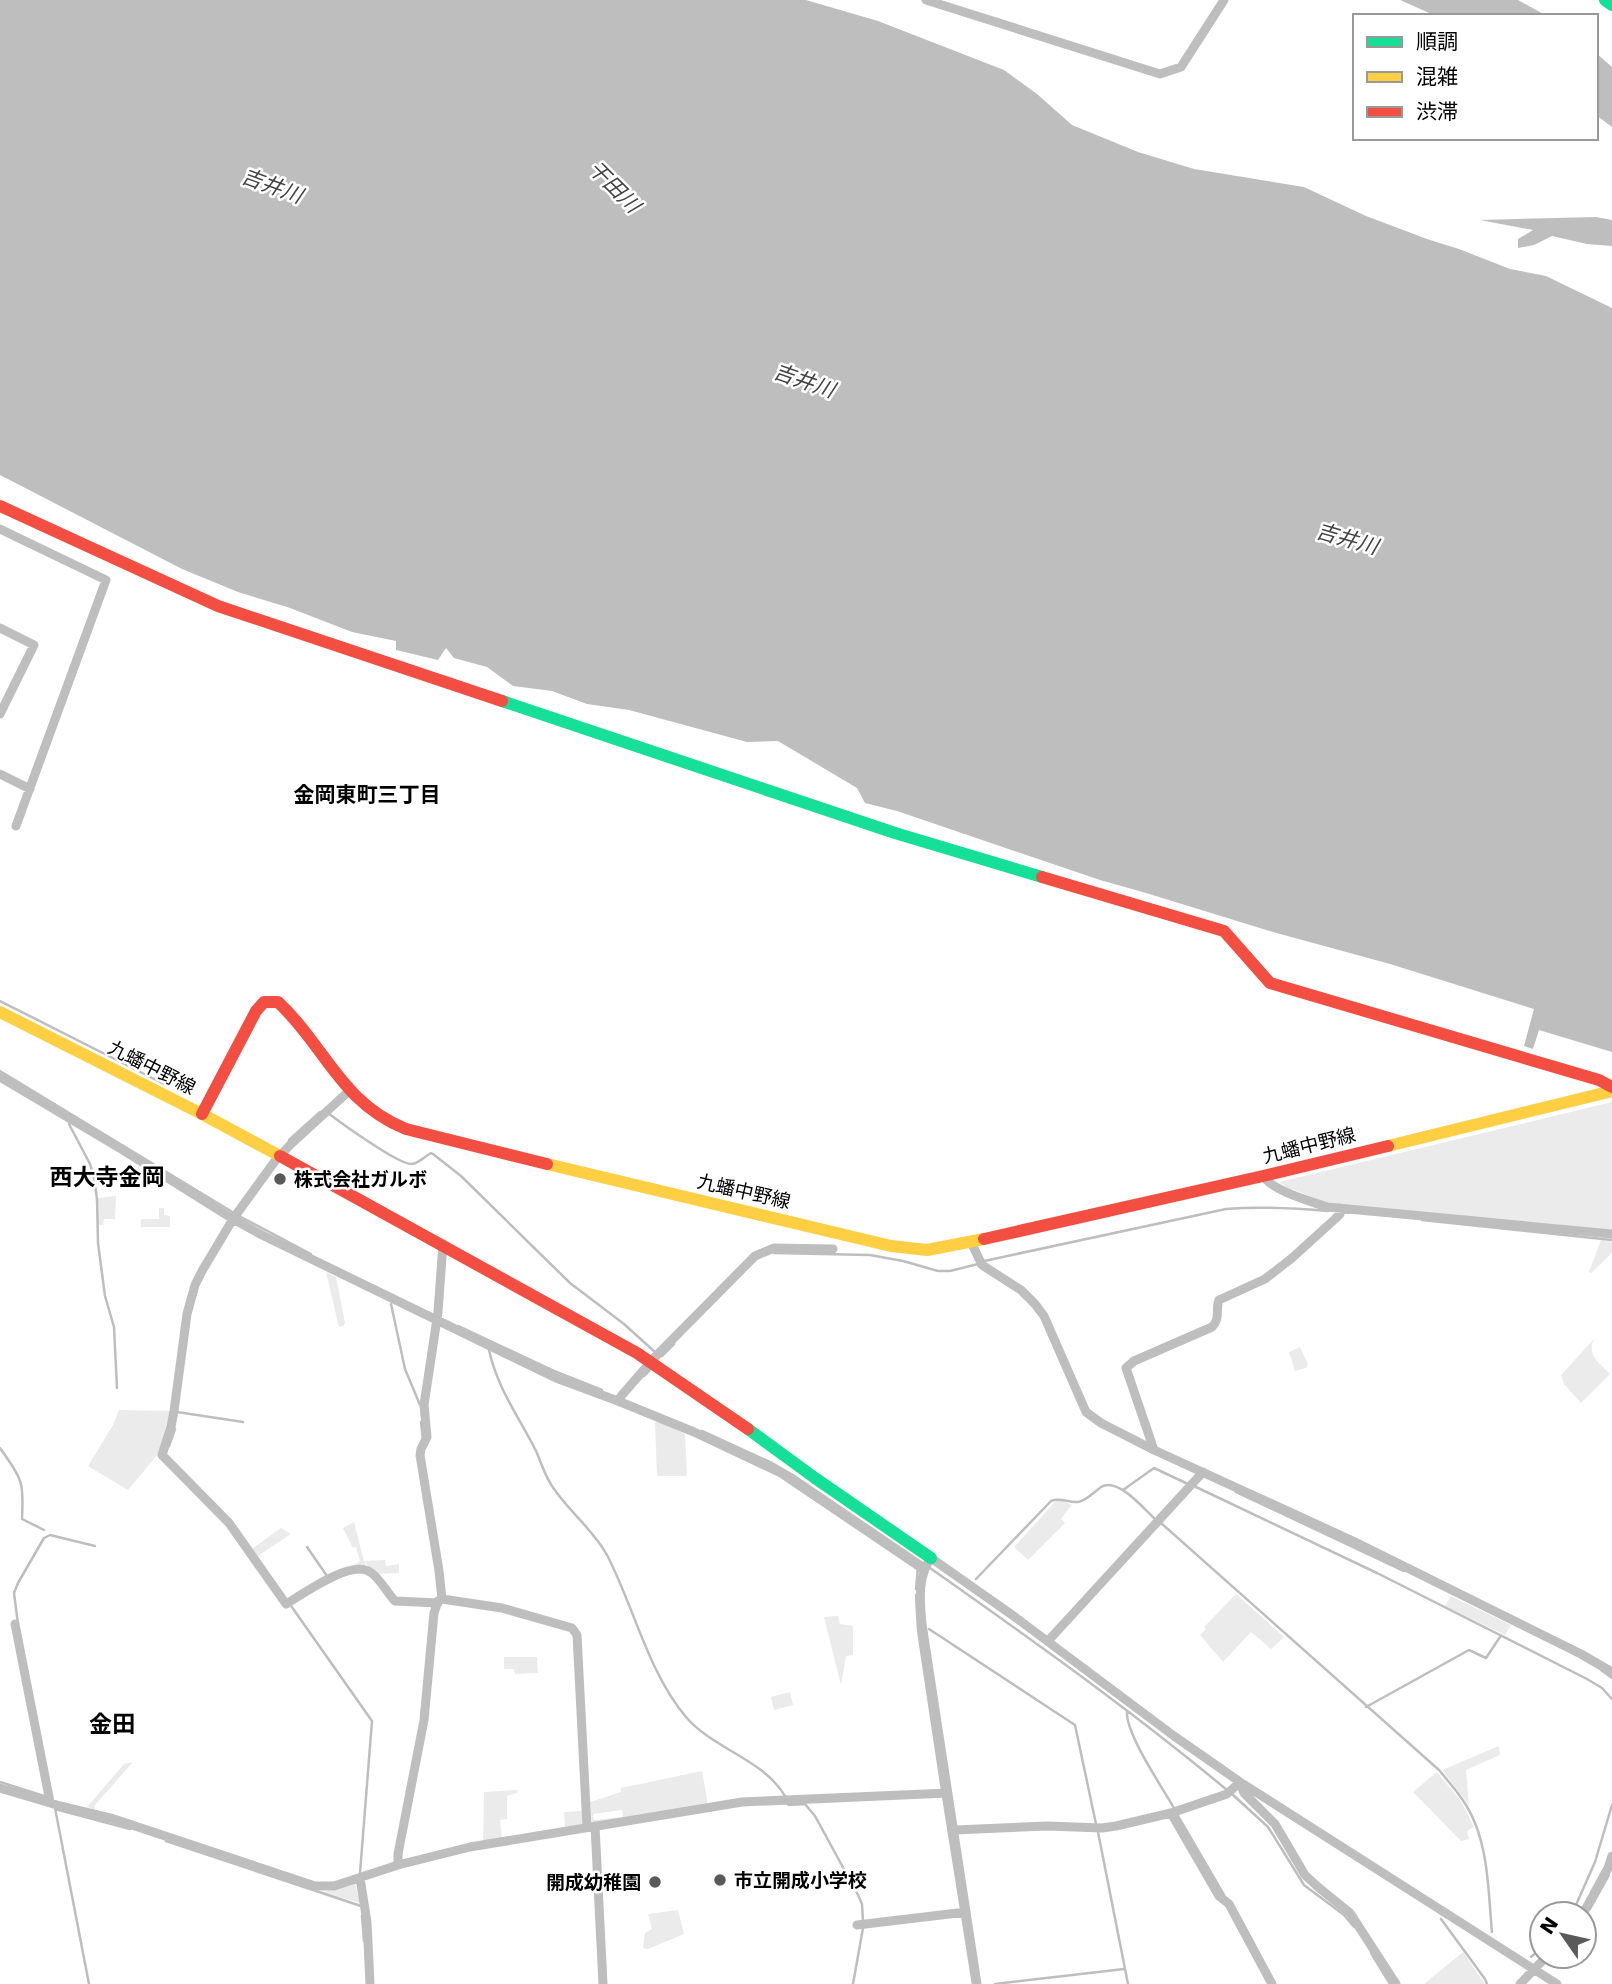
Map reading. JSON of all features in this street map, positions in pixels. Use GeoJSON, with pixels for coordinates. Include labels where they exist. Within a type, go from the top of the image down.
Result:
{"type":"FeatureCollection","features":[{"type":"Feature","properties":{"kind":"street"},"geometry":{"type":"LineString","coordinates":[[926,0],[1160,74],[1181,67],[1224,0]]}},
{"type":"Feature","properties":{"kind":"street"},"geometry":{"type":"LineString","coordinates":[[1605,0],[1612,5]]}},
{"type":"Feature","properties":{"kind":"street"},"geometry":{"type":"LineString","coordinates":[[0,506],[218,606],[895,833],[1224,931],[1270,983],[1586,1076],[1612,1089]]}},
{"type":"Feature","properties":{"kind":"street"},"geometry":{"type":"LineString","coordinates":[[0,529],[106,580],[16,826]]}},
{"type":"Feature","properties":{"kind":"street"},"geometry":{"type":"LineString","coordinates":[[0,628],[34,645],[0,714]]}},
{"type":"Feature","properties":{"kind":"street"},"geometry":{"type":"LineString","coordinates":[[0,774],[30,789]]}},
{"type":"Feature","properties":{"kind":"street","name":"九蟠中野線"},"geometry":{"type":"LineString","coordinates":[[0,1012],[202,1114],[256,1011],[261,1004],[278,1002],[292,1016],[349,1091],[377,1115],[398,1126],[891,1246],[927,1250],[1263,1176],[1612,1089]]}},
{"type":"Feature","properties":{"kind":"street"},"geometry":{"type":"LineString","coordinates":[[0,1077],[236,1216],[556,1378],[620,1399],[781,1473],[1048,1641],[1240,1782],[1528,1965]]}},
{"type":"Feature","properties":{"kind":"street"},"geometry":{"type":"LineString","coordinates":[[349,1091],[281,1156],[236,1216],[202,1271],[190,1299],[173,1419],[162,1455],[229,1523],[286,1604],[334,1576],[361,1569],[372,1573],[395,1601],[440,1601],[502,1608],[575,1631],[603,1984]]}},
{"type":"Feature","properties":{"kind":"street"},"geometry":{"type":"LineString","coordinates":[[202,1114],[443,1244],[651,1362],[721,1409],[924,1565]]}},
{"type":"Feature","properties":{"kind":"street"},"geometry":{"type":"LineString","coordinates":[[1263,1176],[1267,1182],[1289,1193],[1340,1211],[1612,1234]]}},
{"type":"Feature","properties":{"kind":"street"},"geometry":{"type":"LineString","coordinates":[[1154,1450],[1126,1368],[1134,1361],[1207,1331],[1216,1323],[1219,1300],[1265,1279],[1292,1258],[1340,1211]]}},
{"type":"Feature","properties":{"kind":"street"},"geometry":{"type":"LineString","coordinates":[[971,1242],[980,1262],[1021,1290],[1044,1316],[1086,1412],[1101,1423],[1201,1474],[1353,1541],[1450,1588],[1612,1672]]}},
{"type":"Feature","properties":{"kind":"street"},"geometry":{"type":"LineString","coordinates":[[398,1865],[424,1720],[435,1613],[440,1601],[420,1455],[427,1437],[424,1405],[437,1317],[443,1244]]}},
{"type":"Feature","properties":{"kind":"street"},"geometry":{"type":"LineString","coordinates":[[620,1399],[651,1362],[755,1256],[774,1248],[833,1249]]}},
{"type":"Feature","properties":{"kind":"street"},"geometry":{"type":"LineString","coordinates":[[1048,1641],[1201,1474]]}},
{"type":"Feature","properties":{"kind":"street"},"geometry":{"type":"LineString","coordinates":[[924,1565],[920,1600],[922,1625],[944,1793],[955,1830],[963,1912],[977,1984]]}},
{"type":"Feature","properties":{"kind":"street"},"geometry":{"type":"LineString","coordinates":[[15,1624],[50,1802]]}},
{"type":"Feature","properties":{"kind":"street"},"geometry":{"type":"LineString","coordinates":[[955,1830],[1047,1826],[1102,1828],[1171,1814],[1230,1792],[1240,1782]]}},
{"type":"Feature","properties":{"kind":"street"},"geometry":{"type":"LineString","coordinates":[[1240,1782],[1244,1793],[1275,1825],[1311,1881],[1350,1913],[1396,1984]]}},
{"type":"Feature","properties":{"kind":"street"},"geometry":{"type":"LineString","coordinates":[[0,1787],[111,1818],[316,1886],[334,1886],[398,1865],[470,1847],[742,1802],[944,1793]]}},
{"type":"Feature","properties":{"kind":"street"},"geometry":{"type":"LineString","coordinates":[[1171,1814],[1219,1896],[1226,1902],[1272,1984]]}},
{"type":"Feature","properties":{"kind":"street"},"geometry":{"type":"LineString","coordinates":[[1591,1900],[1612,1856]]}},
{"type":"Feature","properties":{"kind":"street"},"geometry":{"type":"LineString","coordinates":[[360,1878],[367,1922],[370,1984]]}},
{"type":"Feature","properties":{"kind":"street"},"geometry":{"type":"LineString","coordinates":[[861,1924],[963,1912]]}},
{"type":"Feature","properties":{"kind":"street"},"geometry":{"type":"LineString","coordinates":[[1520,1984],[1533,1970]]}},
{"type":"Feature","properties":{"kind":"street"},"geometry":{"type":"LineString","coordinates":[[1536,1970],[1557,1984]]}},
{"type":"Feature","properties":{"kind":"shaded area"},"geometry":{"type":"Polygon","coordinates":[[[1612,1102],[1612,1231],[1325,1203],[1290,1190],[1279,1182],[1612,1102]]]}},
{"type":"Feature","properties":{"kind":"shaded area"},"geometry":{"type":"Polygon","coordinates":[[[116,1196],[115,1219],[104,1219],[103,1225],[98,1225],[98,1198],[116,1196]]]}},
{"type":"Feature","properties":{"kind":"shaded area"},"geometry":{"type":"Polygon","coordinates":[[[159,1208],[164,1208],[164,1215],[170,1216],[170,1227],[141,1227],[141,1219],[159,1219],[159,1208]]]}},
{"type":"Feature","properties":{"kind":"shaded area"},"geometry":{"type":"Polygon","coordinates":[[[1601,1240],[1612,1242],[1612,1253],[1591,1273],[1589,1272],[1601,1240]]]}},
{"type":"Feature","properties":{"kind":"shaded area"},"geometry":{"type":"Polygon","coordinates":[[[326,1272],[336,1277],[345,1323],[343,1326],[339,1327],[326,1272]]]}},
{"type":"Feature","properties":{"kind":"shaded area"},"geometry":{"type":"Polygon","coordinates":[[[1594,1339],[1593,1354],[1610,1374],[1581,1403],[1564,1384],[1561,1375],[1594,1339]]]}},
{"type":"Feature","properties":{"kind":"shaded area"},"geometry":{"type":"Polygon","coordinates":[[[1300,1347],[1308,1364],[1306,1368],[1295,1371],[1289,1352],[1300,1347]]]}},
{"type":"Feature","properties":{"kind":"shaded area"},"geometry":{"type":"Polygon","coordinates":[[[119,1410],[172,1411],[159,1453],[128,1490],[88,1466],[119,1410]]]}},
{"type":"Feature","properties":{"kind":"shaded area"},"geometry":{"type":"Polygon","coordinates":[[[659,1421],[685,1434],[687,1476],[657,1476],[655,1423],[659,1421]]]}},
{"type":"Feature","properties":{"kind":"shaded area"},"geometry":{"type":"Polygon","coordinates":[[[1061,1500],[1072,1505],[1061,1519],[1065,1523],[1028,1560],[1014,1547],[1056,1501],[1061,1500]]]}},
{"type":"Feature","properties":{"kind":"shaded area"},"geometry":{"type":"Polygon","coordinates":[[[354,1522],[364,1561],[385,1560],[386,1566],[399,1564],[399,1573],[376,1574],[365,1561],[366,1568],[348,1569],[360,1561],[356,1547],[353,1548],[343,1528],[354,1522]]]}},
{"type":"Feature","properties":{"kind":"shaded area"},"geometry":{"type":"Polygon","coordinates":[[[281,1528],[291,1534],[258,1556],[252,1549],[281,1528]]]}},
{"type":"Feature","properties":{"kind":"shaded area"},"geometry":{"type":"Polygon","coordinates":[[[1236,1594],[1284,1637],[1271,1649],[1251,1632],[1223,1662],[1200,1635],[1206,1629],[1204,1627],[1236,1594]]]}},
{"type":"Feature","properties":{"kind":"shaded area"},"geometry":{"type":"Polygon","coordinates":[[[1451,1596],[1511,1625],[1505,1635],[1445,1606],[1451,1596]]]}},
{"type":"Feature","properties":{"kind":"shaded area"},"geometry":{"type":"Polygon","coordinates":[[[838,1616],[840,1624],[853,1626],[853,1655],[846,1656],[841,1685],[824,1617],[838,1616]]]}},
{"type":"Feature","properties":{"kind":"shaded area"},"geometry":{"type":"Polygon","coordinates":[[[504,1657],[537,1657],[538,1673],[515,1674],[514,1669],[504,1669],[504,1657]]]}},
{"type":"Feature","properties":{"kind":"shaded area"},"geometry":{"type":"Polygon","coordinates":[[[790,1692],[793,1705],[774,1710],[771,1697],[790,1692]]]}},
{"type":"Feature","properties":{"kind":"shaded area"},"geometry":{"type":"Polygon","coordinates":[[[1499,1746],[1500,1755],[1466,1770],[1469,1805],[1442,1770],[1499,1746]]]}},
{"type":"Feature","properties":{"kind":"shaded area"},"geometry":{"type":"Polygon","coordinates":[[[133,1762],[95,1805],[95,1810],[87,1807],[124,1764],[133,1762]]]}},
{"type":"Feature","properties":{"kind":"shaded area"},"geometry":{"type":"Polygon","coordinates":[[[702,1771],[708,1805],[592,1823],[590,1802],[621,1792],[621,1788],[702,1771]],[[622,1810],[593,1814],[594,1820],[623,1817],[622,1810]]]}},
{"type":"Feature","properties":{"kind":"shaded area"},"geometry":{"type":"Polygon","coordinates":[[[1437,1772],[1461,1801],[1474,1827],[1467,1831],[1469,1839],[1461,1841],[1413,1792],[1437,1772]]]}},
{"type":"Feature","properties":{"kind":"shaded area"},"geometry":{"type":"Polygon","coordinates":[[[518,1790],[517,1793],[507,1796],[507,1819],[500,1820],[502,1838],[483,1842],[484,1792],[518,1790]]]}},
{"type":"Feature","properties":{"kind":"shaded area"},"geometry":{"type":"Polygon","coordinates":[[[584,1811],[583,1824],[565,1827],[564,1812],[584,1811]]]}},
{"type":"Feature","properties":{"kind":"shaded area"},"geometry":{"type":"Polygon","coordinates":[[[355,1883],[360,1903],[321,1892],[335,1890],[355,1883]]]}},
{"type":"Feature","properties":{"kind":"shaded area"},"geometry":{"type":"Polygon","coordinates":[[[678,1910],[684,1934],[648,1949],[643,1948],[645,1933],[652,1929],[648,1914],[678,1910]]]}},
{"type":"Feature","properties":{"kind":"shaded area"},"geometry":{"type":"Polygon","coordinates":[[[1463,1952],[1485,1984],[1424,1984],[1463,1952]]]}},
{"type":"Feature","properties":{"kind":"water"},"geometry":{"type":"Polygon","coordinates":[[[0,0],[806,0],[878,21],[1004,70],[1072,125],[1138,152],[1194,169],[1304,187],[1366,216],[1427,239],[1510,269],[1546,276],[1612,308],[1612,1052],[1539,1030],[1533,1049],[1524,1046],[1534,1009],[1390,964],[1100,880],[897,811],[865,803],[857,788],[778,741],[747,742],[629,710],[587,704],[552,691],[513,686],[487,667],[454,658],[446,648],[438,660],[396,650],[396,641],[352,632],[290,608],[238,592],[182,569],[0,475],[0,0]]]}},
{"type":"Feature","properties":{"kind":"water"},"geometry":{"type":"Polygon","coordinates":[[[1400,0],[1518,0],[1543,14],[1432,14],[1400,0]]]}},
{"type":"Feature","properties":{"kind":"water"},"geometry":{"type":"Polygon","coordinates":[[[1598,55],[1612,67],[1612,127],[1598,116],[1598,55]]]}},
{"type":"Feature","properties":{"kind":"water"},"geometry":{"type":"Polygon","coordinates":[[[1596,217],[1612,220],[1612,246],[1587,244],[1552,236],[1534,245],[1518,248],[1518,239],[1533,230],[1480,220],[1596,217]]]}},
{"type":"Feature","properties":{"kind":"waterway"},"geometry":{"type":"LineString","coordinates":[[0,1001],[166,1085]]}},
{"type":"Feature","properties":{"kind":"waterway"},"geometry":{"type":"LineString","coordinates":[[0,1071],[234,1213]]}},
{"type":"Feature","properties":{"kind":"waterway"},"geometry":{"type":"LineString","coordinates":[[289,1140],[320,1112]]}},
{"type":"Feature","properties":{"kind":"waterway"},"geometry":{"type":"LineString","coordinates":[[328,1113],[404,1162],[414,1164],[433,1154],[461,1176],[570,1283],[624,1324],[655,1352]]}},
{"type":"Feature","properties":{"kind":"waterway"},"geometry":{"type":"LineString","coordinates":[[69,1124],[90,1164],[94,1178],[105,1296],[114,1327],[117,1388]]}},
{"type":"Feature","properties":{"kind":"waterway"},"geometry":{"type":"LineString","coordinates":[[984,1261],[1226,1209],[1328,1211]]}},
{"type":"Feature","properties":{"kind":"waterway"},"geometry":{"type":"LineString","coordinates":[[239,1216],[311,1254]]}},
{"type":"Feature","properties":{"kind":"waterway"},"geometry":{"type":"LineString","coordinates":[[1422,1220],[1612,1240]]}},
{"type":"Feature","properties":{"kind":"waterway"},"geometry":{"type":"LineString","coordinates":[[774,1253],[870,1255],[938,1271],[978,1264]]}},
{"type":"Feature","properties":{"kind":"waterway"},"geometry":{"type":"LineString","coordinates":[[391,1304],[405,1369],[420,1405]]}},
{"type":"Feature","properties":{"kind":"waterway"},"geometry":{"type":"LineString","coordinates":[[458,1326],[554,1371],[602,1390]]}},
{"type":"Feature","properties":{"kind":"waterway"},"geometry":{"type":"LineString","coordinates":[[662,1356],[674,1344]]}},
{"type":"Feature","properties":{"kind":"waterway"},"geometry":{"type":"LineString","coordinates":[[489,1350],[503,1390],[551,1484],[607,1555],[651,1660],[673,1699],[697,1728],[764,1773],[776,1783],[785,1796]]}},
{"type":"Feature","properties":{"kind":"waterway"},"geometry":{"type":"LineString","coordinates":[[644,1376],[650,1370]]}},
{"type":"Feature","properties":{"kind":"waterway"},"geometry":{"type":"LineString","coordinates":[[177,1412],[243,1422]]}},
{"type":"Feature","properties":{"kind":"waterway"},"geometry":{"type":"LineString","coordinates":[[421,1422],[423,1440]]}},
{"type":"Feature","properties":{"kind":"waterway"},"geometry":{"type":"LineString","coordinates":[[169,1446],[175,1429]]}},
{"type":"Feature","properties":{"kind":"waterway"},"geometry":{"type":"LineString","coordinates":[[702,1431],[793,1475],[924,1564]]}},
{"type":"Feature","properties":{"kind":"waterway"},"geometry":{"type":"LineString","coordinates":[[0,1448],[20,1481],[22,1519],[44,1530]]}},
{"type":"Feature","properties":{"kind":"waterway"},"geometry":{"type":"LineString","coordinates":[[1123,1490],[1154,1468],[1188,1484]]}},
{"type":"Feature","properties":{"kind":"waterway"},"geometry":{"type":"LineString","coordinates":[[976,1579],[1051,1501],[1078,1502],[1101,1487],[1115,1486],[1130,1495],[1155,1519]]}},
{"type":"Feature","properties":{"kind":"waterway"},"geometry":{"type":"LineString","coordinates":[[1196,1487],[1377,1573],[1587,1679],[1602,1688],[1612,1699]]}},
{"type":"Feature","properties":{"kind":"waterway"},"geometry":{"type":"LineString","coordinates":[[1236,1492],[1404,1571]]}},
{"type":"Feature","properties":{"kind":"waterway"},"geometry":{"type":"LineString","coordinates":[[1161,1523],[1439,1770],[1453,1787],[1474,1819],[1479,1835],[1486,1867],[1492,1932]]}},
{"type":"Feature","properties":{"kind":"waterway"},"geometry":{"type":"LineString","coordinates":[[18,1624],[14,1593],[44,1538],[50,1535],[95,1546]]}},
{"type":"Feature","properties":{"kind":"waterway"},"geometry":{"type":"LineString","coordinates":[[307,1547],[327,1576],[325,1577]]}},
{"type":"Feature","properties":{"kind":"waterway"},"geometry":{"type":"LineString","coordinates":[[916,1589],[918,1567]]}},
{"type":"Feature","properties":{"kind":"waterway"},"geometry":{"type":"LineString","coordinates":[[930,1568],[1118,1704],[1227,1790]]}},
{"type":"Feature","properties":{"kind":"waterway"},"geometry":{"type":"LineString","coordinates":[[916,1595],[918,1630],[942,1790]]}},
{"type":"Feature","properties":{"kind":"waterway"},"geometry":{"type":"LineString","coordinates":[[289,1603],[372,1721],[360,1873]]}},
{"type":"Feature","properties":{"kind":"waterway"},"geometry":{"type":"LineString","coordinates":[[929,1629],[1075,1725],[1096,1824]]}},
{"type":"Feature","properties":{"kind":"waterway"},"geometry":{"type":"LineString","coordinates":[[1366,1707],[1469,1650],[1486,1658],[1500,1637]]}},
{"type":"Feature","properties":{"kind":"waterway"},"geometry":{"type":"LineString","coordinates":[[1601,1670],[1612,1678]]}},
{"type":"Feature","properties":{"kind":"waterway"},"geometry":{"type":"LineString","coordinates":[[1127,1711],[1138,1746],[1174,1808]]}},
{"type":"Feature","properties":{"kind":"waterway"},"geometry":{"type":"LineString","coordinates":[[0,1782],[44,1796]]}},
{"type":"Feature","properties":{"kind":"waterway"},"geometry":{"type":"LineString","coordinates":[[1232,1794],[1268,1827],[1304,1885],[1344,1915],[1354,1927]]}},
{"type":"Feature","properties":{"kind":"waterway"},"geometry":{"type":"LineString","coordinates":[[943,1796],[973,1984]]}},
{"type":"Feature","properties":{"kind":"waterway"},"geometry":{"type":"LineString","coordinates":[[788,1804],[805,1804],[815,1816],[858,1895],[862,1904],[863,1921]]}},
{"type":"Feature","properties":{"kind":"waterway"},"geometry":{"type":"LineString","coordinates":[[1578,1900],[1595,1862],[1612,1805]]}},
{"type":"Feature","properties":{"kind":"waterway"},"geometry":{"type":"LineString","coordinates":[[55,1808],[89,1984]]}},
{"type":"Feature","properties":{"kind":"waterway"},"geometry":{"type":"LineString","coordinates":[[55,1809],[130,1829]]}},
{"type":"Feature","properties":{"kind":"waterway"},"geometry":{"type":"LineString","coordinates":[[1178,1816],[1224,1895]]}},
{"type":"Feature","properties":{"kind":"waterway"},"geometry":{"type":"LineString","coordinates":[[1098,1832],[1128,1984]]}},
{"type":"Feature","properties":{"kind":"waterway"},"geometry":{"type":"LineString","coordinates":[[166,1841],[361,1906]]}},
{"type":"Feature","properties":{"kind":"waterway"},"geometry":{"type":"LineString","coordinates":[[1595,1900],[1609,1875]]}},
{"type":"Feature","properties":{"kind":"waterway"},"geometry":{"type":"LineString","coordinates":[[362,1916],[364,1941]]}},
{"type":"Feature","properties":{"kind":"waterway"},"geometry":{"type":"LineString","coordinates":[[1441,1919],[1487,1984]]}},
{"type":"Feature","properties":{"kind":"waterway"},"geometry":{"type":"LineString","coordinates":[[853,1984],[863,1928]]}},
{"type":"Feature","properties":{"kind":"waterway"},"geometry":{"type":"LineString","coordinates":[[1371,1953],[1390,1984]]}},
{"type":"Feature","properties":{"kind":"waterway"},"geometry":{"type":"LineString","coordinates":[[995,1984],[1124,1969]]}},
{"type":"Feature","properties":{"kind":"traffic: fast"},"geometry":{"type":"LineString","coordinates":[[1605,0],[1612,5]]}},
{"type":"Feature","properties":{"kind":"traffic: fast"},"geometry":{"type":"LineString","coordinates":[[502,701],[895,833],[1042,877]]}},
{"type":"Feature","properties":{"kind":"traffic: fast"},"geometry":{"type":"LineString","coordinates":[[748,1429],[931,1558]]}},
{"type":"Feature","properties":{"kind":"traffic: slow"},"geometry":{"type":"LineString","coordinates":[[0,1012],[280,1156]]}},
{"type":"Feature","properties":{"kind":"traffic: slow"},"geometry":{"type":"LineString","coordinates":[[1388,1146],[1612,1091]]}},
{"type":"Feature","properties":{"kind":"traffic: slow"},"geometry":{"type":"LineString","coordinates":[[547,1164],[891,1246],[927,1250],[984,1239]]}},
{"type":"Feature","properties":{"kind":"traffic: jam"},"geometry":{"type":"LineString","coordinates":[[0,506],[218,606],[502,701]]}},
{"type":"Feature","properties":{"kind":"traffic: jam"},"geometry":{"type":"LineString","coordinates":[[1042,877],[1224,931],[1270,983],[1599,1080],[1612,1087]]}},
{"type":"Feature","properties":{"kind":"traffic: jam"},"geometry":{"type":"LineString","coordinates":[[202,1114],[256,1011],[264,1002],[278,1002],[295,1019],[349,1089],[384,1118],[406,1129],[547,1164]]}},
{"type":"Feature","properties":{"kind":"traffic: jam"},"geometry":{"type":"LineString","coordinates":[[984,1239],[1388,1146]]}},
{"type":"Feature","properties":{"kind":"traffic: jam"},"geometry":{"type":"LineString","coordinates":[[280,1156],[637,1353],[748,1429]]}},
{"type":"Feature","properties":{"kind":"place","name":"株式会社ガルボ"},"geometry":{"type":"Point","coordinates":[280,1179]}},
{"type":"Feature","properties":{"kind":"place","name":"市立開成小学校"},"geometry":{"type":"Point","coordinates":[720,1880]}},
{"type":"Feature","properties":{"kind":"place","name":"開成幼稚園"},"geometry":{"type":"Point","coordinates":[655,1882]}},
{"type":"Feature","properties":{"kind":"district","name":"金岡東町三丁目"},"geometry":{"type":"Point","coordinates":[367,795]}},
{"type":"Feature","properties":{"kind":"district","name":"西大寺金岡"},"geometry":{"type":"Point","coordinates":[107,1177]}},
{"type":"Feature","properties":{"kind":"district","name":"金田"},"geometry":{"type":"Point","coordinates":[112,1724]}},
{"type":"Feature","properties":{"kind":"water label","name":"吉井川"},"geometry":{"type":"Point","coordinates":[272,186]}},
{"type":"Feature","properties":{"kind":"water label","name":"干田川"},"geometry":{"type":"Point","coordinates":[614,187]}},
{"type":"Feature","properties":{"kind":"water label","name":"吉井川"},"geometry":{"type":"Point","coordinates":[804,381]}},
{"type":"Feature","properties":{"kind":"water label","name":"吉井川"},"geometry":{"type":"Point","coordinates":[1347,539]}}]}
